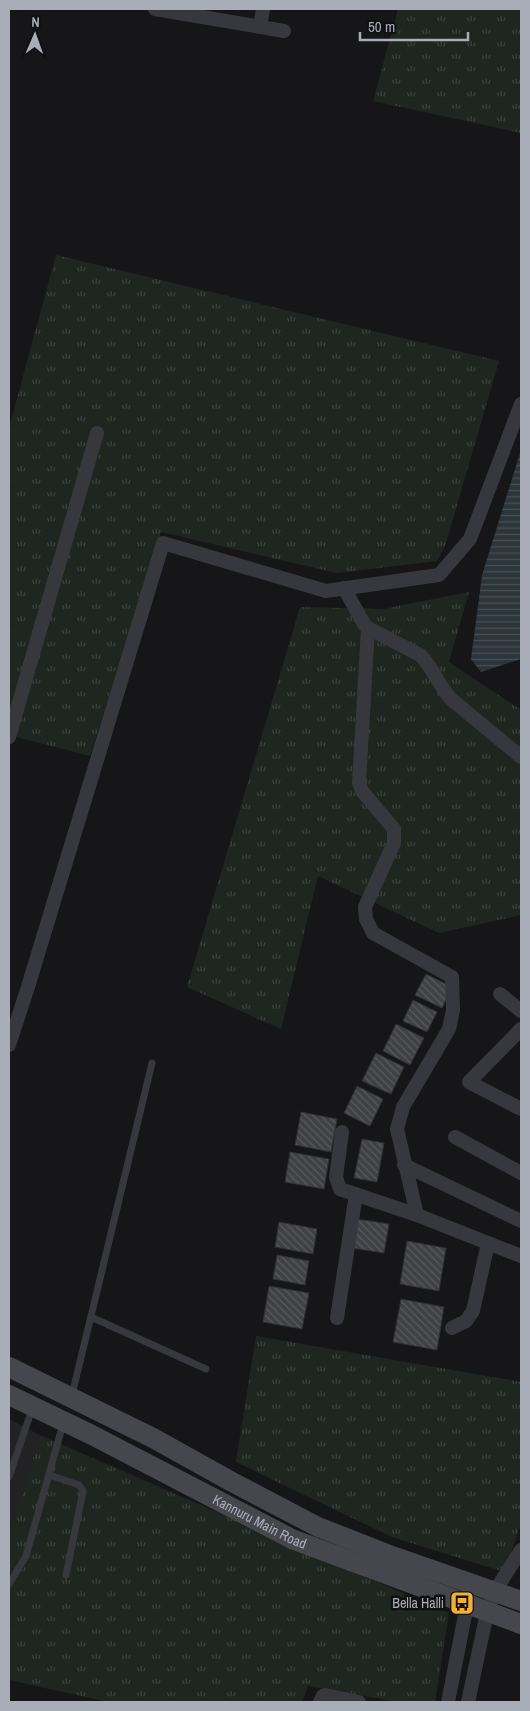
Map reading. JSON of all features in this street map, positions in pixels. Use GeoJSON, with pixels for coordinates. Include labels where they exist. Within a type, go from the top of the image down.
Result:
{"type":"FeatureCollection","features":[{"type":"Feature","properties":{"kind":"main road"},"geometry":{"type":"LineString","coordinates":[[9,1367],[154,1438],[318,1527],[392,1556],[521,1601]]}},
{"type":"Feature","properties":{"kind":"main road","name":"Kannuru Main Road"},"geometry":{"type":"LineString","coordinates":[[9,1395],[64,1421],[292,1539],[521,1624]]}},
{"type":"Feature","properties":{"kind":"street"},"geometry":{"type":"LineString","coordinates":[[155,9],[192,12],[284,31]]}},
{"type":"Feature","properties":{"kind":"street"},"geometry":{"type":"LineString","coordinates":[[260,27],[263,9]]}},
{"type":"Feature","properties":{"kind":"street"},"geometry":{"type":"LineString","coordinates":[[9,1045],[163,543],[326,591],[439,575],[470,539],[521,404]]}},
{"type":"Feature","properties":{"kind":"street"},"geometry":{"type":"LineString","coordinates":[[9,737],[97,434]]}},
{"type":"Feature","properties":{"kind":"street"},"geometry":{"type":"LineString","coordinates":[[344,588],[368,628],[420,655],[426,661],[445,693],[521,757]]}},
{"type":"Feature","properties":{"kind":"street"},"geometry":{"type":"LineString","coordinates":[[368,628],[359,784],[362,791],[394,829],[394,843],[365,907],[366,919],[373,933],[452,977],[453,1010],[449,1029],[403,1107],[397,1129],[417,1215]]}},
{"type":"Feature","properties":{"kind":"street"},"geometry":{"type":"LineString","coordinates":[[500,994],[521,1011]]}},
{"type":"Feature","properties":{"kind":"street"},"geometry":{"type":"LineString","coordinates":[[521,1029],[470,1082],[521,1109]]}},
{"type":"Feature","properties":{"kind":"street"},"geometry":{"type":"LineString","coordinates":[[342,1132],[336,1177],[340,1189],[417,1215],[521,1256]]}},
{"type":"Feature","properties":{"kind":"street"},"geometry":{"type":"LineString","coordinates":[[454,1137],[521,1173]]}},
{"type":"Feature","properties":{"kind":"street"},"geometry":{"type":"LineString","coordinates":[[404,1165],[521,1221]]}},
{"type":"Feature","properties":{"kind":"street"},"geometry":{"type":"LineString","coordinates":[[337,1318],[356,1194]]}},
{"type":"Feature","properties":{"kind":"street"},"geometry":{"type":"LineString","coordinates":[[452,1328],[466,1321],[473,1311],[488,1243]]}},
{"type":"Feature","properties":{"kind":"street"},"geometry":{"type":"LineString","coordinates":[[468,1702],[487,1612],[495,1591],[521,1550]]}},
{"type":"Feature","properties":{"kind":"street"},"geometry":{"type":"LineString","coordinates":[[448,1702],[467,1605]]}},
{"type":"Feature","properties":{"kind":"street"},"geometry":{"type":"LineString","coordinates":[[320,1702],[325,1695],[359,1702]]}},
{"type":"Feature","properties":{"kind":"lane"},"geometry":{"type":"LineString","coordinates":[[71,1398],[152,1063]]}},
{"type":"Feature","properties":{"kind":"lane"},"geometry":{"type":"LineString","coordinates":[[91,1317],[206,1369]]}},
{"type":"Feature","properties":{"kind":"lane"},"geometry":{"type":"LineString","coordinates":[[9,1477],[33,1406]]}},
{"type":"Feature","properties":{"kind":"lane"},"geometry":{"type":"LineString","coordinates":[[9,1584],[26,1556],[64,1421]]}},
{"type":"Feature","properties":{"kind":"lane"},"geometry":{"type":"LineString","coordinates":[[50,1475],[79,1485],[83,1491],[66,1575]]}},
{"type":"Feature","properties":{"kind":"shaded area"},"geometry":{"type":"Polygon","coordinates":[[[521,450],[521,659],[481,672],[471,659],[482,575],[521,450]]]}},
{"type":"Feature","properties":{"kind":"shaded area"},"geometry":{"type":"Polygon","coordinates":[[[9,1419],[40,1435],[9,1539],[9,1419]]]}},
{"type":"Feature","properties":{"kind":"green space"},"geometry":{"type":"Polygon","coordinates":[[[398,9],[521,9],[521,133],[373,101],[398,9]]]}},
{"type":"Feature","properties":{"kind":"green space"},"geometry":{"type":"Polygon","coordinates":[[[56,255],[499,361],[445,546],[437,561],[337,573],[161,532],[90,756],[9,735],[9,428],[56,255]]]}},
{"type":"Feature","properties":{"kind":"green space"},"geometry":{"type":"Polygon","coordinates":[[[469,592],[449,662],[521,710],[521,915],[439,933],[318,876],[281,1029],[187,987],[300,607],[383,609],[469,592]]]}},
{"type":"Feature","properties":{"kind":"green space"},"geometry":{"type":"Polygon","coordinates":[[[256,1336],[521,1382],[521,1524],[504,1572],[392,1537],[236,1462],[256,1336]]]}},
{"type":"Feature","properties":{"kind":"green space"},"geometry":{"type":"Polygon","coordinates":[[[40,1435],[449,1613],[435,1702],[398,1702],[308,1686],[302,1702],[108,1702],[9,1680],[9,1539],[40,1435]]]}},
{"type":"Feature","properties":{"kind":"building"},"geometry":{"type":"Polygon","coordinates":[[[426,974],[452,987],[442,1008],[415,995],[426,974]]]}},
{"type":"Feature","properties":{"kind":"building"},"geometry":{"type":"Polygon","coordinates":[[[413,1000],[437,1012],[427,1032],[403,1021],[413,1000]]]}},
{"type":"Feature","properties":{"kind":"building"},"geometry":{"type":"Polygon","coordinates":[[[396,1024],[424,1038],[410,1065],[383,1051],[396,1024]]]}},
{"type":"Feature","properties":{"kind":"building"},"geometry":{"type":"Polygon","coordinates":[[[376,1053],[404,1067],[391,1094],[362,1081],[376,1053]]]}},
{"type":"Feature","properties":{"kind":"building"},"geometry":{"type":"Polygon","coordinates":[[[357,1086],[383,1099],[370,1126],[344,1113],[357,1086]]]}},
{"type":"Feature","properties":{"kind":"building"},"geometry":{"type":"Polygon","coordinates":[[[301,1112],[337,1119],[331,1152],[295,1145],[301,1112]]]}},
{"type":"Feature","properties":{"kind":"building"},"geometry":{"type":"Polygon","coordinates":[[[362,1139],[384,1143],[377,1182],[354,1178],[362,1139]]]}},
{"type":"Feature","properties":{"kind":"building"},"geometry":{"type":"Polygon","coordinates":[[[290,1152],[329,1159],[324,1189],[285,1182],[290,1152]]]}},
{"type":"Feature","properties":{"kind":"building"},"geometry":{"type":"Polygon","coordinates":[[[357,1219],[389,1224],[384,1253],[352,1248],[357,1219]]]}},
{"type":"Feature","properties":{"kind":"building"},"geometry":{"type":"Polygon","coordinates":[[[279,1222],[317,1229],[313,1254],[275,1247],[279,1222]]]}},
{"type":"Feature","properties":{"kind":"building"},"geometry":{"type":"Polygon","coordinates":[[[407,1241],[446,1248],[439,1291],[400,1284],[407,1241]]]}},
{"type":"Feature","properties":{"kind":"building"},"geometry":{"type":"Polygon","coordinates":[[[277,1255],[309,1261],[305,1285],[273,1279],[277,1255]]]}},
{"type":"Feature","properties":{"kind":"building"},"geometry":{"type":"Polygon","coordinates":[[[269,1286],[309,1293],[302,1329],[263,1322],[269,1286]]]}},
{"type":"Feature","properties":{"kind":"building"},"geometry":{"type":"Polygon","coordinates":[[[401,1299],[444,1307],[437,1350],[393,1342],[401,1299]]]}},
{"type":"Feature","properties":{"kind":"place","name":"Bella Halli"},"geometry":{"type":"Point","coordinates":[462,1603]}}]}
